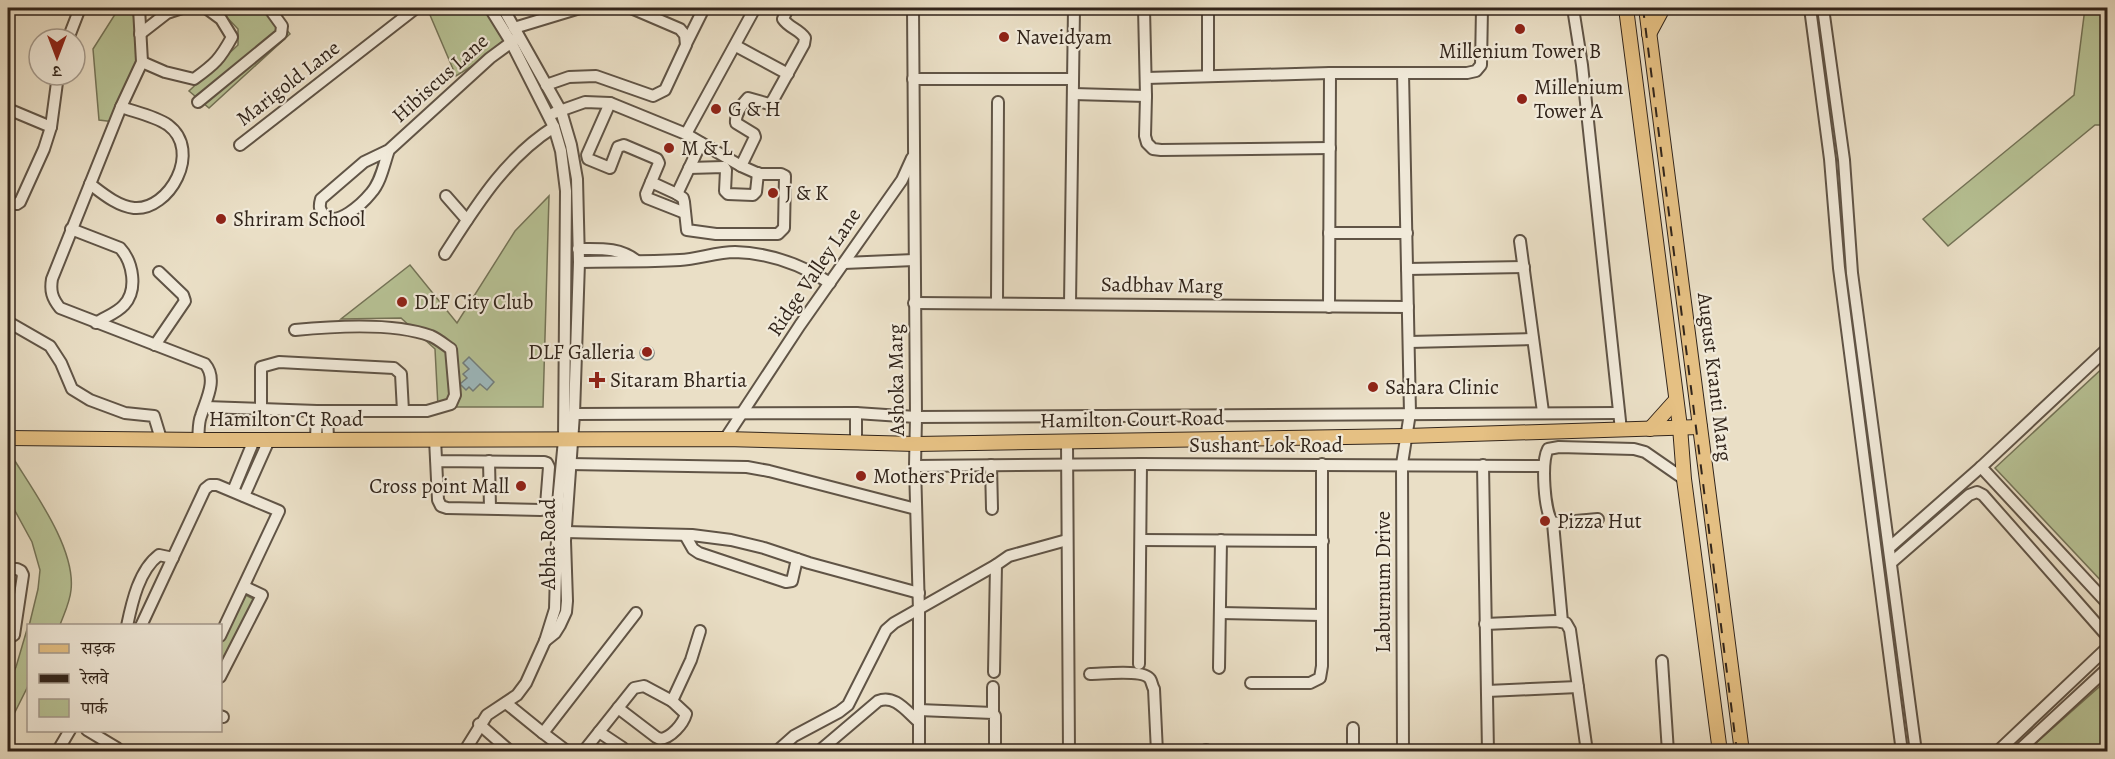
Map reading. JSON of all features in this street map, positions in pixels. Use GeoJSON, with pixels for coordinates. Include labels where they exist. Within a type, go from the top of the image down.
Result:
{"type":"FeatureCollection","features":[{"type":"Feature","properties":{"kind":"main road","name":"August Kranti Marg"},"geometry":{"type":"LineString","coordinates":[[1626,8],[1720,752]]}},
{"type":"Feature","properties":{"kind":"main road","name":"August Kranti Marg"},"geometry":{"type":"LineString","coordinates":[[1646,8],[1742,752]]}},
{"type":"Feature","properties":{"kind":"main road"},"geometry":{"type":"LineString","coordinates":[[1649,34],[1663,8]]}},
{"type":"Feature","properties":{"kind":"main road"},"geometry":{"type":"LineString","coordinates":[[1650,429],[1676,400]]}},
{"type":"Feature","properties":{"kind":"main road","name":"Hamilton Court Road"},"geometry":{"type":"LineString","coordinates":[[568,440],[725,439],[916,444],[1406,436],[1700,427]]}},
{"type":"Feature","properties":{"kind":"main road","name":"Hamilton Ct Road"},"geometry":{"type":"LineString","coordinates":[[8,438],[568,440]]}},
{"type":"Feature","properties":{"kind":"street"},"geometry":{"type":"LineString","coordinates":[[73,27],[80,8]]}},
{"type":"Feature","properties":{"kind":"street"},"geometry":{"type":"LineString","coordinates":[[139,8],[142,62],[90,183],[50,288],[52,299],[60,308],[205,364],[210,370],[211,378],[206,407],[201,416],[201,440]]}},
{"type":"Feature","properties":{"kind":"street"},"geometry":{"type":"LineString","coordinates":[[140,34],[167,13],[182,8]]}},
{"type":"Feature","properties":{"kind":"street"},"geometry":{"type":"LineString","coordinates":[[142,62],[165,72],[194,79],[214,65],[221,58],[232,37],[221,19],[206,8]]}},
{"type":"Feature","properties":{"kind":"street"},"geometry":{"type":"LineString","coordinates":[[198,102],[281,34],[282,26],[269,8]]}},
{"type":"Feature","properties":{"kind":"street","name":"Marigold Lane"},"geometry":{"type":"LineString","coordinates":[[240,145],[416,8]]}},
{"type":"Feature","properties":{"kind":"street"},"geometry":{"type":"LineString","coordinates":[[490,8],[515,35],[546,85],[562,114],[571,145],[577,179],[579,262],[574,414],[568,440]]}},
{"type":"Feature","properties":{"kind":"street"},"geometry":{"type":"LineString","coordinates":[[503,8],[551,121],[561,151],[566,191],[568,440]]}},
{"type":"Feature","properties":{"kind":"street"},"geometry":{"type":"LineString","coordinates":[[515,35],[580,8]]}},
{"type":"Feature","properties":{"kind":"street"},"geometry":{"type":"LineString","coordinates":[[631,8],[680,30],[685,35],[686,45]]}},
{"type":"Feature","properties":{"kind":"street"},"geometry":{"type":"LineString","coordinates":[[546,85],[569,77],[596,76],[653,96],[666,90],[704,8]]}},
{"type":"Feature","properties":{"kind":"street"},"geometry":{"type":"LineString","coordinates":[[686,134],[755,8]]}},
{"type":"Feature","properties":{"kind":"street"},"geometry":{"type":"LineString","coordinates":[[741,166],[755,137],[754,134],[736,123],[744,102],[747,98],[769,104],[804,45],[805,38],[801,32],[787,25],[783,19],[788,8]]}},
{"type":"Feature","properties":{"kind":"street","name":"Ashoka Marg"},"geometry":{"type":"LineString","coordinates":[[912,8],[919,752]]}},
{"type":"Feature","properties":{"kind":"street"},"geometry":{"type":"LineString","coordinates":[[1070,304],[1074,8]]}},
{"type":"Feature","properties":{"kind":"street"},"geometry":{"type":"LineString","coordinates":[[1144,8],[1145,136],[1147,143],[1153,149],[1330,148]]}},
{"type":"Feature","properties":{"kind":"street"},"geometry":{"type":"LineString","coordinates":[[1208,8],[1208,75]]}},
{"type":"Feature","properties":{"kind":"street"},"geometry":{"type":"LineString","coordinates":[[1146,78],[1330,73],[1467,74],[1476,71],[1481,65],[1482,8]]}},
{"type":"Feature","properties":{"kind":"street"},"geometry":{"type":"LineString","coordinates":[[1573,8],[1582,65],[1621,430]]}},
{"type":"Feature","properties":{"kind":"street"},"geometry":{"type":"LineString","coordinates":[[1810,8],[1830,159],[1839,268],[1902,752]]}},
{"type":"Feature","properties":{"kind":"street"},"geometry":{"type":"LineString","coordinates":[[1823,8],[1844,160],[1852,273],[1916,752]]}},
{"type":"Feature","properties":{"kind":"street","name":"Hibiscus Lane"},"geometry":{"type":"LineString","coordinates":[[389,150],[376,186],[369,195],[340,219],[327,218],[320,211],[321,199],[364,162],[389,150],[515,35]]}},
{"type":"Feature","properties":{"kind":"street"},"geometry":{"type":"LineString","coordinates":[[736,46],[788,74]]}},
{"type":"Feature","properties":{"kind":"street"},"geometry":{"type":"LineString","coordinates":[[1329,307],[1330,73]]}},
{"type":"Feature","properties":{"kind":"street","name":"Laburnum Drive"},"geometry":{"type":"LineString","coordinates":[[1403,752],[1402,465],[1410,413],[1404,73]]}},
{"type":"Feature","properties":{"kind":"street"},"geometry":{"type":"LineString","coordinates":[[913,79],[1073,79]]}},
{"type":"Feature","properties":{"kind":"street"},"geometry":{"type":"LineString","coordinates":[[8,203],[20,202],[44,149],[51,127],[56,87]]}},
{"type":"Feature","properties":{"kind":"street"},"geometry":{"type":"LineString","coordinates":[[1073,94],[1146,96]]}},
{"type":"Feature","properties":{"kind":"street"},"geometry":{"type":"LineString","coordinates":[[445,254],[466,220],[504,168],[551,121],[585,102],[610,103],[686,134],[741,166],[758,173],[785,176],[784,228],[778,234],[692,232],[687,230],[683,198],[651,182]]}},
{"type":"Feature","properties":{"kind":"street"},"geometry":{"type":"LineString","coordinates":[[997,303],[998,102]]}},
{"type":"Feature","properties":{"kind":"street"},"geometry":{"type":"LineString","coordinates":[[610,103],[587,157],[610,168],[618,147],[624,145],[659,161],[646,194],[647,198],[685,213]]}},
{"type":"Feature","properties":{"kind":"street"},"geometry":{"type":"LineString","coordinates":[[90,183],[118,203],[133,208],[146,207],[156,203],[164,195],[183,166],[184,151],[179,136],[168,125],[121,107]]}},
{"type":"Feature","properties":{"kind":"street"},"geometry":{"type":"LineString","coordinates":[[8,121],[10,110],[51,127]]}},
{"type":"Feature","properties":{"kind":"street"},"geometry":{"type":"LineString","coordinates":[[677,194],[701,143]]}},
{"type":"Feature","properties":{"kind":"street","name":"Ridge Valley Lane"},"geometry":{"type":"LineString","coordinates":[[725,439],[902,180],[914,152]]}},
{"type":"Feature","properties":{"kind":"street"},"geometry":{"type":"LineString","coordinates":[[689,168],[724,167],[726,170],[725,191],[728,194],[753,195],[756,192],[758,173]]}},
{"type":"Feature","properties":{"kind":"street"},"geometry":{"type":"LineString","coordinates":[[446,196],[466,220]]}},
{"type":"Feature","properties":{"kind":"street"},"geometry":{"type":"LineString","coordinates":[[71,230],[120,248],[125,254],[131,271],[132,287],[125,305],[96,323]]}},
{"type":"Feature","properties":{"kind":"street"},"geometry":{"type":"LineString","coordinates":[[1329,233],[1407,233]]}},
{"type":"Feature","properties":{"kind":"street"},"geometry":{"type":"LineString","coordinates":[[1520,241],[1543,412]]}},
{"type":"Feature","properties":{"kind":"street"},"geometry":{"type":"LineString","coordinates":[[578,249],[616,249],[637,261]]}},
{"type":"Feature","properties":{"kind":"street"},"geometry":{"type":"LineString","coordinates":[[579,262],[684,260],[733,252],[752,254],[802,266],[830,283]]}},
{"type":"Feature","properties":{"kind":"street"},"geometry":{"type":"LineString","coordinates":[[844,262],[914,260]]}},
{"type":"Feature","properties":{"kind":"street"},"geometry":{"type":"LineString","coordinates":[[1407,269],[1524,267]]}},
{"type":"Feature","properties":{"kind":"street"},"geometry":{"type":"LineString","coordinates":[[155,345],[184,301],[183,295],[159,272]]}},
{"type":"Feature","properties":{"kind":"street","name":"Sadbhav Marg"},"geometry":{"type":"LineString","coordinates":[[914,303],[1408,307]]}},
{"type":"Feature","properties":{"kind":"street"},"geometry":{"type":"LineString","coordinates":[[10,323],[50,346],[61,363],[72,389],[90,400],[125,413],[154,416],[161,439]]}},
{"type":"Feature","properties":{"kind":"street"},"geometry":{"type":"LineString","coordinates":[[206,407],[261,410],[427,411],[451,404],[454,395],[451,349],[434,337],[404,329],[328,327],[295,330]]}},
{"type":"Feature","properties":{"kind":"street"},"geometry":{"type":"LineString","coordinates":[[1409,342],[1533,339]]}},
{"type":"Feature","properties":{"kind":"street"},"geometry":{"type":"LineString","coordinates":[[1890,547],[1981,467],[2108,348]]}},
{"type":"Feature","properties":{"kind":"street"},"geometry":{"type":"LineString","coordinates":[[261,410],[261,367],[279,362],[394,368],[401,374],[403,411]]}},
{"type":"Feature","properties":{"kind":"street"},"geometry":{"type":"LineString","coordinates":[[322,411],[322,440]]}},
{"type":"Feature","properties":{"kind":"street"},"geometry":{"type":"LineString","coordinates":[[574,414],[743,412],[856,413],[916,417],[1619,413]]}},
{"type":"Feature","properties":{"kind":"street"},"geometry":{"type":"LineString","coordinates":[[856,413],[856,443]]}},
{"type":"Feature","properties":{"kind":"street"},"geometry":{"type":"LineString","coordinates":[[435,439],[436,461],[438,500],[441,506],[541,510],[552,502],[547,463],[436,461]]}},
{"type":"Feature","properties":{"kind":"street"},"geometry":{"type":"LineString","coordinates":[[233,491],[254,440]]}},
{"type":"Feature","properties":{"kind":"street"},"geometry":{"type":"LineString","coordinates":[[244,496],[269,440]]}},
{"type":"Feature","properties":{"kind":"street","name":"Abha Road"},"geometry":{"type":"LineString","coordinates":[[545,641],[555,633],[566,612],[565,532],[568,440]]}},
{"type":"Feature","properties":{"kind":"street","name":"Abha Road"},"geometry":{"type":"LineString","coordinates":[[464,752],[479,724],[487,715],[517,694],[526,683],[545,641],[555,609],[552,502],[568,440]]}},
{"type":"Feature","properties":{"kind":"street"},"geometry":{"type":"LineString","coordinates":[[1067,441],[1069,752]]}},
{"type":"Feature","properties":{"kind":"street"},"geometry":{"type":"LineString","coordinates":[[1562,622],[1553,523],[1548,517],[1544,466],[1548,449],[1600,447],[1634,449],[1654,457],[1684,479]]}},
{"type":"Feature","properties":{"kind":"street"},"geometry":{"type":"LineString","coordinates":[[489,461],[490,508]]}},
{"type":"Feature","properties":{"kind":"street"},"geometry":{"type":"LineString","coordinates":[[569,464],[747,467],[916,509]]}},
{"type":"Feature","properties":{"kind":"street"},"geometry":{"type":"LineString","coordinates":[[1139,664],[1141,464]]}},
{"type":"Feature","properties":{"kind":"street","name":"Sushant Lok Road"},"geometry":{"type":"LineString","coordinates":[[915,466],[1141,464],[1544,466]]}},
{"type":"Feature","properties":{"kind":"street"},"geometry":{"type":"LineString","coordinates":[[1251,683],[1310,683],[1320,678],[1323,615],[1322,464]]}},
{"type":"Feature","properties":{"kind":"street"},"geometry":{"type":"LineString","coordinates":[[991,465],[992,509]]}},
{"type":"Feature","properties":{"kind":"street"},"geometry":{"type":"LineString","coordinates":[[1483,465],[1488,752]]}},
{"type":"Feature","properties":{"kind":"street"},"geometry":{"type":"LineString","coordinates":[[1981,467],[2108,604]]}},
{"type":"Feature","properties":{"kind":"street"},"geometry":{"type":"LineString","coordinates":[[142,624],[205,489],[210,485],[217,485],[279,511],[222,632]]}},
{"type":"Feature","properties":{"kind":"street"},"geometry":{"type":"LineString","coordinates":[[1892,562],[1969,495],[1977,492],[1983,495],[2108,636]]}},
{"type":"Feature","properties":{"kind":"street"},"geometry":{"type":"LineString","coordinates":[[1553,523],[1598,519]]}},
{"type":"Feature","properties":{"kind":"street"},"geometry":{"type":"LineString","coordinates":[[565,532],[685,535],[731,540],[919,593]]}},
{"type":"Feature","properties":{"kind":"street"},"geometry":{"type":"LineString","coordinates":[[685,535],[693,549],[699,553],[786,582],[792,581],[797,559]]}},
{"type":"Feature","properties":{"kind":"street"},"geometry":{"type":"LineString","coordinates":[[776,752],[794,736],[848,705],[886,630],[894,623],[919,611],[1009,556],[1067,540]]}},
{"type":"Feature","properties":{"kind":"street"},"geometry":{"type":"LineString","coordinates":[[1141,540],[1323,541]]}},
{"type":"Feature","properties":{"kind":"street"},"geometry":{"type":"LineString","coordinates":[[1219,668],[1221,540]]}},
{"type":"Feature","properties":{"kind":"street"},"geometry":{"type":"LineString","coordinates":[[129,624],[140,584],[152,560],[159,555],[173,558]]}},
{"type":"Feature","properties":{"kind":"street"},"geometry":{"type":"LineString","coordinates":[[994,672],[996,565]]}},
{"type":"Feature","properties":{"kind":"street"},"geometry":{"type":"LineString","coordinates":[[8,569],[17,569],[23,575],[14,635],[8,638]]}},
{"type":"Feature","properties":{"kind":"street"},"geometry":{"type":"LineString","coordinates":[[222,673],[262,595],[245,587]]}},
{"type":"Feature","properties":{"kind":"street"},"geometry":{"type":"LineString","coordinates":[[543,733],[636,613]]}},
{"type":"Feature","properties":{"kind":"street"},"geometry":{"type":"LineString","coordinates":[[1220,613],[1323,615]]}},
{"type":"Feature","properties":{"kind":"street"},"geometry":{"type":"LineString","coordinates":[[1485,624],[1566,623],[1570,630],[1587,752]]}},
{"type":"Feature","properties":{"kind":"street"},"geometry":{"type":"LineString","coordinates":[[672,700],[687,670],[700,631]]}},
{"type":"Feature","properties":{"kind":"street"},"geometry":{"type":"LineString","coordinates":[[1997,752],[2108,647]]}},
{"type":"Feature","properties":{"kind":"street"},"geometry":{"type":"LineString","coordinates":[[1662,661],[1668,752]]}},
{"type":"Feature","properties":{"kind":"street"},"geometry":{"type":"LineString","coordinates":[[2017,752],[2108,668]]}},
{"type":"Feature","properties":{"kind":"street"},"geometry":{"type":"LineString","coordinates":[[1090,674],[1135,674],[1144,675],[1150,679],[1154,689],[1157,752]]}},
{"type":"Feature","properties":{"kind":"street"},"geometry":{"type":"LineString","coordinates":[[583,752],[618,708],[634,688],[639,686],[672,700],[686,714],[680,725],[664,739],[656,737],[618,708]]}},
{"type":"Feature","properties":{"kind":"street"},"geometry":{"type":"LineString","coordinates":[[993,687],[995,752]]}},
{"type":"Feature","properties":{"kind":"street"},"geometry":{"type":"LineString","coordinates":[[1486,691],[1578,687]]}},
{"type":"Feature","properties":{"kind":"street"},"geometry":{"type":"LineString","coordinates":[[819,752],[878,701],[885,698],[893,699],[919,722]]}},
{"type":"Feature","properties":{"kind":"street"},"geometry":{"type":"LineString","coordinates":[[506,703],[568,752]]}},
{"type":"Feature","properties":{"kind":"street"},"geometry":{"type":"LineString","coordinates":[[919,710],[993,712]]}},
{"type":"Feature","properties":{"kind":"street"},"geometry":{"type":"LineString","coordinates":[[479,724],[511,752]]}},
{"type":"Feature","properties":{"kind":"street"},"geometry":{"type":"LineString","coordinates":[[1353,729],[1353,752]]}},
{"type":"Feature","properties":{"kind":"street"},"geometry":{"type":"LineString","coordinates":[[57,752],[69,732]]}},
{"type":"Feature","properties":{"kind":"street"},"geometry":{"type":"LineString","coordinates":[[90,732],[117,748],[118,752]]}},
{"type":"Feature","properties":{"kind":"street"},"geometry":{"type":"LineString","coordinates":[[599,732],[623,748]]}},
{"type":"Feature","properties":{"kind":"green space"},"geometry":{"type":"Polygon","coordinates":[[[119,8],[132,8],[141,56],[115,122],[99,120],[93,49],[119,8]]]}},
{"type":"Feature","properties":{"kind":"green space"},"geometry":{"type":"Polygon","coordinates":[[[218,8],[269,8],[290,34],[209,108],[189,91],[238,45],[238,29],[218,8]]]}},
{"type":"Feature","properties":{"kind":"green space"},"geometry":{"type":"Polygon","coordinates":[[[427,8],[486,8],[511,42],[456,76],[427,8]]]}},
{"type":"Feature","properties":{"kind":"green space"},"geometry":{"type":"Polygon","coordinates":[[[2085,8],[2107,8],[2107,125],[2095,125],[1948,246],[1923,219],[2074,95],[2085,8]]]}},
{"type":"Feature","properties":{"kind":"green space","name":"DLF City Club"},"geometry":{"type":"Polygon","coordinates":[[[549,196],[543,407],[438,407],[435,349],[401,318],[341,319],[410,265],[457,323],[515,231],[549,196]]]}},
{"type":"Feature","properties":{"kind":"green space"},"geometry":{"type":"Polygon","coordinates":[[[2107,364],[2107,587],[1995,468],[2107,364]]]}},
{"type":"Feature","properties":{"kind":"green space"},"geometry":{"type":"Polygon","coordinates":[[[8,453],[10,453],[40,500],[67,555],[71,573],[71,590],[60,624],[29,624],[40,570],[32,542],[8,498],[8,453]]]}},
{"type":"Feature","properties":{"kind":"green space"},"geometry":{"type":"Polygon","coordinates":[[[244,594],[255,600],[222,668],[222,639],[244,594]]]}},
{"type":"Feature","properties":{"kind":"green space"},"geometry":{"type":"Polygon","coordinates":[[[27,629],[27,688],[8,726],[8,683],[16,667],[27,629]]]}},
{"type":"Feature","properties":{"kind":"green space"},"geometry":{"type":"Polygon","coordinates":[[[2107,680],[2107,751],[2027,751],[2107,680]]]}},
{"type":"Feature","properties":{"kind":"water"},"geometry":{"type":"Polygon","coordinates":[[[647,346],[652,348],[654,353],[652,358],[647,360],[642,358],[640,353],[642,348],[647,346]]]}},
{"type":"Feature","properties":{"kind":"water"},"geometry":{"type":"Polygon","coordinates":[[[469,357],[494,382],[487,390],[480,384],[473,391],[469,387],[466,390],[460,384],[467,378],[463,374],[469,369],[463,363],[469,357]]]}},
{"type":"Feature","properties":{"kind":"railway"},"geometry":{"type":"LineString","coordinates":[[1643,8],[1737,752]]}},
{"type":"Feature","properties":{"kind":"place","name":"Millenium Tower B"},"geometry":{"type":"Point","coordinates":[1520,29]}},
{"type":"Feature","properties":{"kind":"place","name":"Naveidyam"},"geometry":{"type":"Point","coordinates":[1004,37]}},
{"type":"Feature","properties":{"kind":"place","name":"Millenium Tower A"},"geometry":{"type":"Point","coordinates":[1522,99]}},
{"type":"Feature","properties":{"kind":"place","name":"G & H"},"geometry":{"type":"Point","coordinates":[716,109]}},
{"type":"Feature","properties":{"kind":"place","name":"M & L"},"geometry":{"type":"Point","coordinates":[669,148]}},
{"type":"Feature","properties":{"kind":"place","name":"J & K"},"geometry":{"type":"Point","coordinates":[773,193]}},
{"type":"Feature","properties":{"kind":"place","name":"Shriram School"},"geometry":{"type":"Point","coordinates":[221,219]}},
{"type":"Feature","properties":{"kind":"place","name":"DLF City Club"},"geometry":{"type":"Point","coordinates":[402,302]}},
{"type":"Feature","properties":{"kind":"place","name":"DLF Galleria"},"geometry":{"type":"Point","coordinates":[647,352]}},
{"type":"Feature","properties":{"kind":"place","name":"Sitaram Bhartia"},"geometry":{"type":"Point","coordinates":[597,380]}},
{"type":"Feature","properties":{"kind":"place","name":"Sahara Clinic"},"geometry":{"type":"Point","coordinates":[1373,387]}},
{"type":"Feature","properties":{"kind":"place","name":"Mothers Pride"},"geometry":{"type":"Point","coordinates":[861,476]}},
{"type":"Feature","properties":{"kind":"place","name":"Cross point Mall"},"geometry":{"type":"Point","coordinates":[521,486]}},
{"type":"Feature","properties":{"kind":"place","name":"Pizza Hut"},"geometry":{"type":"Point","coordinates":[1545,521]}}]}
